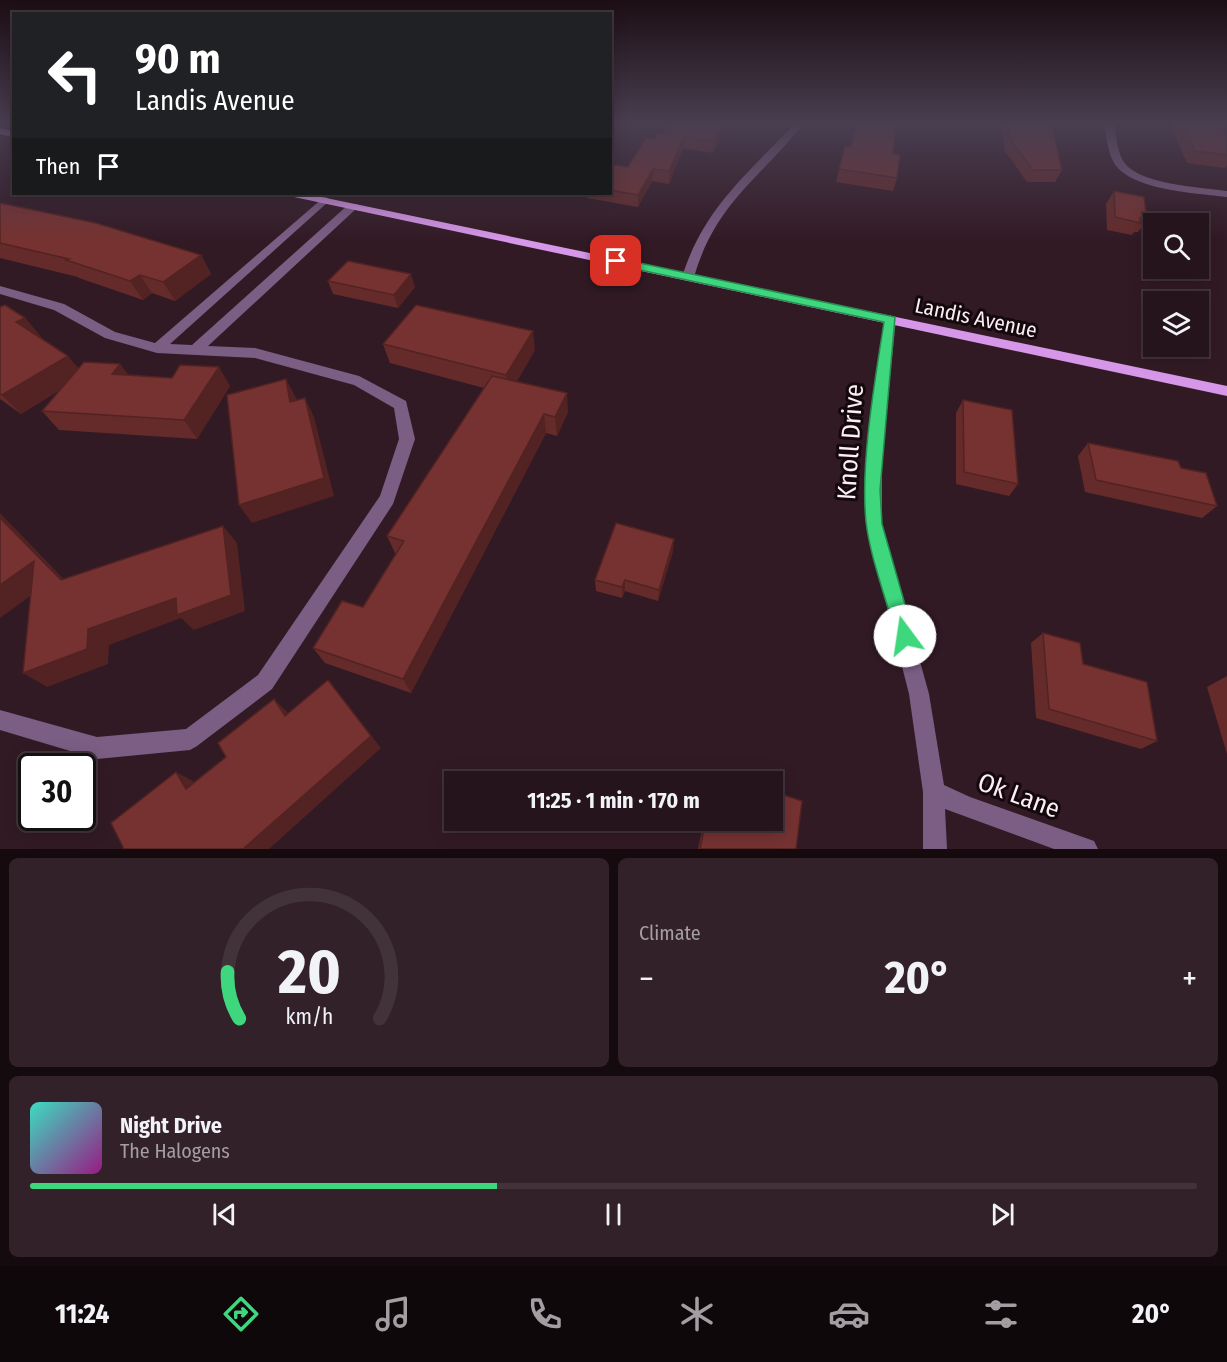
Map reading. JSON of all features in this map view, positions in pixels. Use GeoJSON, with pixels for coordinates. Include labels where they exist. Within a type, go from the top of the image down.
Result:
{"type":"FeatureCollection","features":[{"type":"Feature","properties":{"kind":"main road","name":"Landis Avenue"},"geometry":{"type":"LineString","coordinates":[[299,195],[1227,391]]}},
{"type":"Feature","properties":{"kind":"street"},"geometry":{"type":"LineString","coordinates":[[688,277],[693,253],[713,216],[761,162]]}},
{"type":"Feature","properties":{"kind":"street"},"geometry":{"type":"LineString","coordinates":[[1118,162],[1130,174],[1160,184],[1227,194]]}},
{"type":"Feature","properties":{"kind":"street"},"geometry":{"type":"LineString","coordinates":[[157,348],[324,200]]}},
{"type":"Feature","properties":{"kind":"street"},"geometry":{"type":"LineString","coordinates":[[197,348],[352,206]]}},
{"type":"Feature","properties":{"kind":"street"},"geometry":{"type":"LineString","coordinates":[[0,290],[59,307],[110,334],[157,348],[197,348],[255,353],[359,381],[400,405],[407,439],[387,499],[265,682],[190,739],[97,748],[0,720]]}},
{"type":"Feature","properties":{"kind":"street","name":"Knoll Drive"},"geometry":{"type":"LineString","coordinates":[[890,320],[874,456],[874,524],[919,693],[934,792],[935,849]]}},
{"type":"Feature","properties":{"kind":"street","name":"Ok Lane"},"geometry":{"type":"LineString","coordinates":[[934,792],[967,807],[1086,849]]}},
{"type":"Feature","properties":{"kind":"building"},"geometry":{"type":"Polygon","coordinates":[[[631,162],[673,162],[669,171],[653,169],[638,195],[612,190],[612,164],[628,167],[631,162]]]}},
{"type":"Feature","properties":{"kind":"building"},"geometry":{"type":"Polygon","coordinates":[[[841,162],[899,162],[897,178],[839,169],[841,162]]]}},
{"type":"Feature","properties":{"kind":"building"},"geometry":{"type":"Polygon","coordinates":[[[1027,162],[1060,162],[1062,170],[1033,170],[1027,162]]]}},
{"type":"Feature","properties":{"kind":"building"},"geometry":{"type":"Polygon","coordinates":[[[1114,191],[1144,197],[1146,213],[1143,213],[1140,223],[1115,217],[1114,191]]]}},
{"type":"Feature","properties":{"kind":"building"},"geometry":{"type":"Polygon","coordinates":[[[0,203],[96,223],[201,255],[163,282],[140,275],[130,281],[66,260],[69,259],[0,243],[0,203]]]}},
{"type":"Feature","properties":{"kind":"building"},"geometry":{"type":"Polygon","coordinates":[[[348,261],[411,274],[394,295],[328,281],[348,261]]]}},
{"type":"Feature","properties":{"kind":"building"},"geometry":{"type":"Polygon","coordinates":[[[5,305],[25,318],[16,322],[68,356],[2,395],[0,394],[0,307],[5,305]]]}},
{"type":"Feature","properties":{"kind":"building"},"geometry":{"type":"Polygon","coordinates":[[[416,305],[533,331],[506,375],[383,344],[416,305]]]}},
{"type":"Feature","properties":{"kind":"building"},"geometry":{"type":"Polygon","coordinates":[[[84,362],[120,364],[112,374],[172,378],[180,365],[219,367],[184,420],[42,411],[84,362]]]}},
{"type":"Feature","properties":{"kind":"building"},"geometry":{"type":"Polygon","coordinates":[[[492,376],[567,393],[555,417],[544,414],[403,679],[313,648],[342,601],[363,607],[404,541],[387,536],[492,376]]]}},
{"type":"Feature","properties":{"kind":"building"},"geometry":{"type":"Polygon","coordinates":[[[286,379],[290,402],[305,398],[324,478],[239,505],[227,395],[286,379]]]}},
{"type":"Feature","properties":{"kind":"building"},"geometry":{"type":"Polygon","coordinates":[[[963,400],[1012,410],[1018,484],[964,472],[963,400]]]}},
{"type":"Feature","properties":{"kind":"building"},"geometry":{"type":"Polygon","coordinates":[[[1088,443],[1178,461],[1181,468],[1206,473],[1217,506],[1096,480],[1088,443]]]}},
{"type":"Feature","properties":{"kind":"building"},"geometry":{"type":"Polygon","coordinates":[[[0,518],[61,580],[223,526],[231,595],[177,615],[176,598],[88,629],[87,649],[23,673],[34,561],[0,585],[0,518]]]}},
{"type":"Feature","properties":{"kind":"building"},"geometry":{"type":"Polygon","coordinates":[[[616,523],[674,539],[659,590],[625,580],[622,587],[595,580],[616,523]]]}},
{"type":"Feature","properties":{"kind":"building"},"geometry":{"type":"Polygon","coordinates":[[[1043,633],[1080,643],[1083,664],[1147,682],[1157,741],[1049,709],[1043,633]]]}},
{"type":"Feature","properties":{"kind":"building"},"geometry":{"type":"Polygon","coordinates":[[[328,680],[371,736],[243,849],[124,849],[111,823],[176,772],[186,789],[226,757],[218,743],[274,699],[285,716],[328,680]]]}},
{"type":"Feature","properties":{"kind":"building"},"geometry":{"type":"Polygon","coordinates":[[[783,795],[802,801],[796,849],[700,849],[704,831],[783,831],[783,795]]]}},
{"type":"Feature","properties":{"kind":"route"},"geometry":{"type":"LineString","coordinates":[[616,261],[890,320],[882,374],[872,490],[874,524],[905,636]]}}]}
